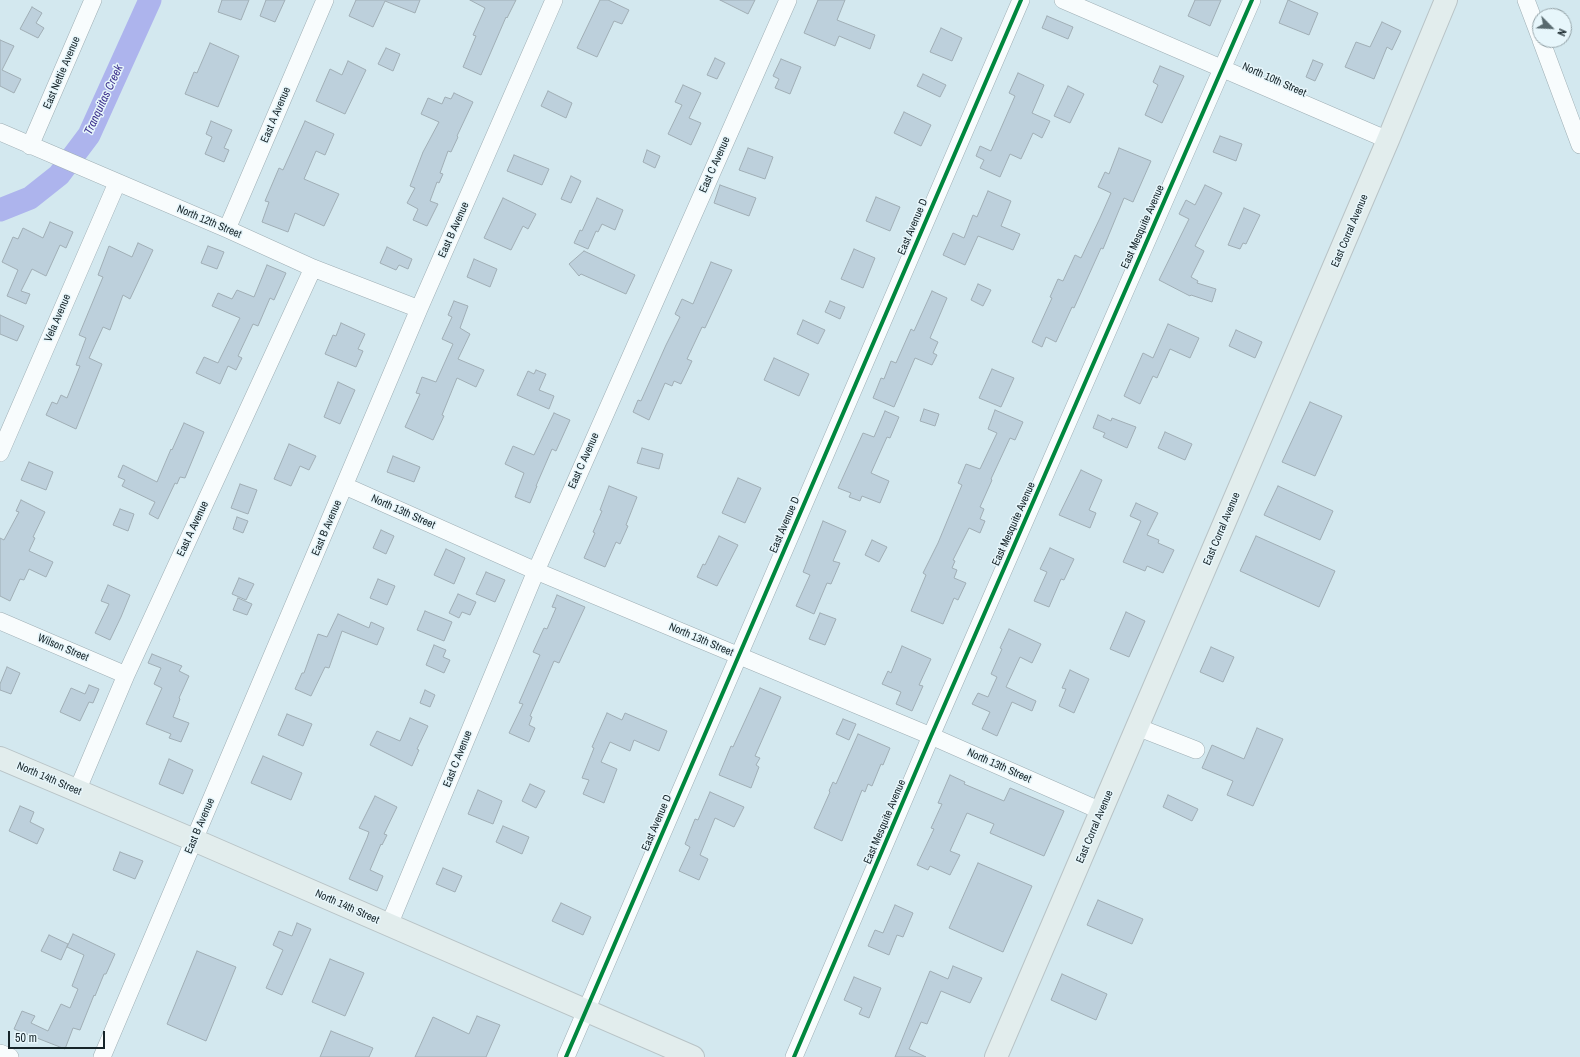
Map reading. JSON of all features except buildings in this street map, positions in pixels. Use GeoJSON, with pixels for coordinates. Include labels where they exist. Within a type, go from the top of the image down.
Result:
{"type":"FeatureCollection","features":[{"type":"Feature","properties":{"kind":"main road","name":"East Corral Avenue"},"geometry":{"type":"LineString","coordinates":[[996,1057],[1388,140],[1446,0]]}},
{"type":"Feature","properties":{"kind":"main road","name":"North 14th Street"},"geometry":{"type":"LineString","coordinates":[[0,758],[194,840],[692,1057]]}},
{"type":"Feature","properties":{"kind":"street","name":"East Nettie Avenue"},"geometry":{"type":"LineString","coordinates":[[30,146],[93,0]]}},
{"type":"Feature","properties":{"kind":"street","name":"East A Avenue"},"geometry":{"type":"LineString","coordinates":[[227,229],[325,0]]}},
{"type":"Feature","properties":{"kind":"street","name":"East B Avenue"},"geometry":{"type":"LineString","coordinates":[[102,1057],[419,309],[554,0]]}},
{"type":"Feature","properties":{"kind":"street","name":"East C Avenue"},"geometry":{"type":"LineString","coordinates":[[389,925],[536,571],[788,0]]}},
{"type":"Feature","properties":{"kind":"street","name":"East Avenue D"},"geometry":{"type":"LineString","coordinates":[[566,1057],[1021,0]]}},
{"type":"Feature","properties":{"kind":"street","name":"North 10th Street"},"geometry":{"type":"LineString","coordinates":[[1063,0],[1388,140]]}},
{"type":"Feature","properties":{"kind":"street","name":"East Mesquite Avenue"},"geometry":{"type":"LineString","coordinates":[[794,1057],[931,736],[1252,0]]}},
{"type":"Feature","properties":{"kind":"street"},"geometry":{"type":"LineString","coordinates":[[1526,0],[1532,16]]}},
{"type":"Feature","properties":{"kind":"street"},"geometry":{"type":"LineString","coordinates":[[1544,48],[1580,145]]}},
{"type":"Feature","properties":{"kind":"street","name":"North 12th Street"},"geometry":{"type":"LineString","coordinates":[[0,132],[227,229],[313,268],[419,309]]}},
{"type":"Feature","properties":{"kind":"street","name":"Vela Avenue"},"geometry":{"type":"LineString","coordinates":[[0,453],[117,183]]}},
{"type":"Feature","properties":{"kind":"street","name":"East A Avenue"},"geometry":{"type":"LineString","coordinates":[[77,791],[126,675],[313,268]]}},
{"type":"Feature","properties":{"kind":"street","name":"North 13th Street"},"geometry":{"type":"LineString","coordinates":[[345,486],[536,571],[931,736],[1102,811]]}},
{"type":"Feature","properties":{"kind":"street","name":"Wilson Street"},"geometry":{"type":"LineString","coordinates":[[0,621],[126,675]]}},
{"type":"Feature","properties":{"kind":"street"},"geometry":{"type":"LineString","coordinates":[[1137,727],[1196,750]]}},
{"type":"Feature","properties":{"kind":"street"},"geometry":{"type":"LineString","coordinates":[[0,1052],[10,1057]]}},
{"type":"Feature","properties":{"kind":"waterway","name":"Tranquitas Creek"},"geometry":{"type":"LineString","coordinates":[[0,210],[30,198],[59,175],[89,135],[150,0]]}},
{"type":"Feature","properties":{"kind":"cycle path"},"geometry":{"type":"LineString","coordinates":[[566,1057],[1021,0]]}},
{"type":"Feature","properties":{"kind":"cycle path"},"geometry":{"type":"LineString","coordinates":[[794,1057],[931,736],[1252,0]]}}]}
